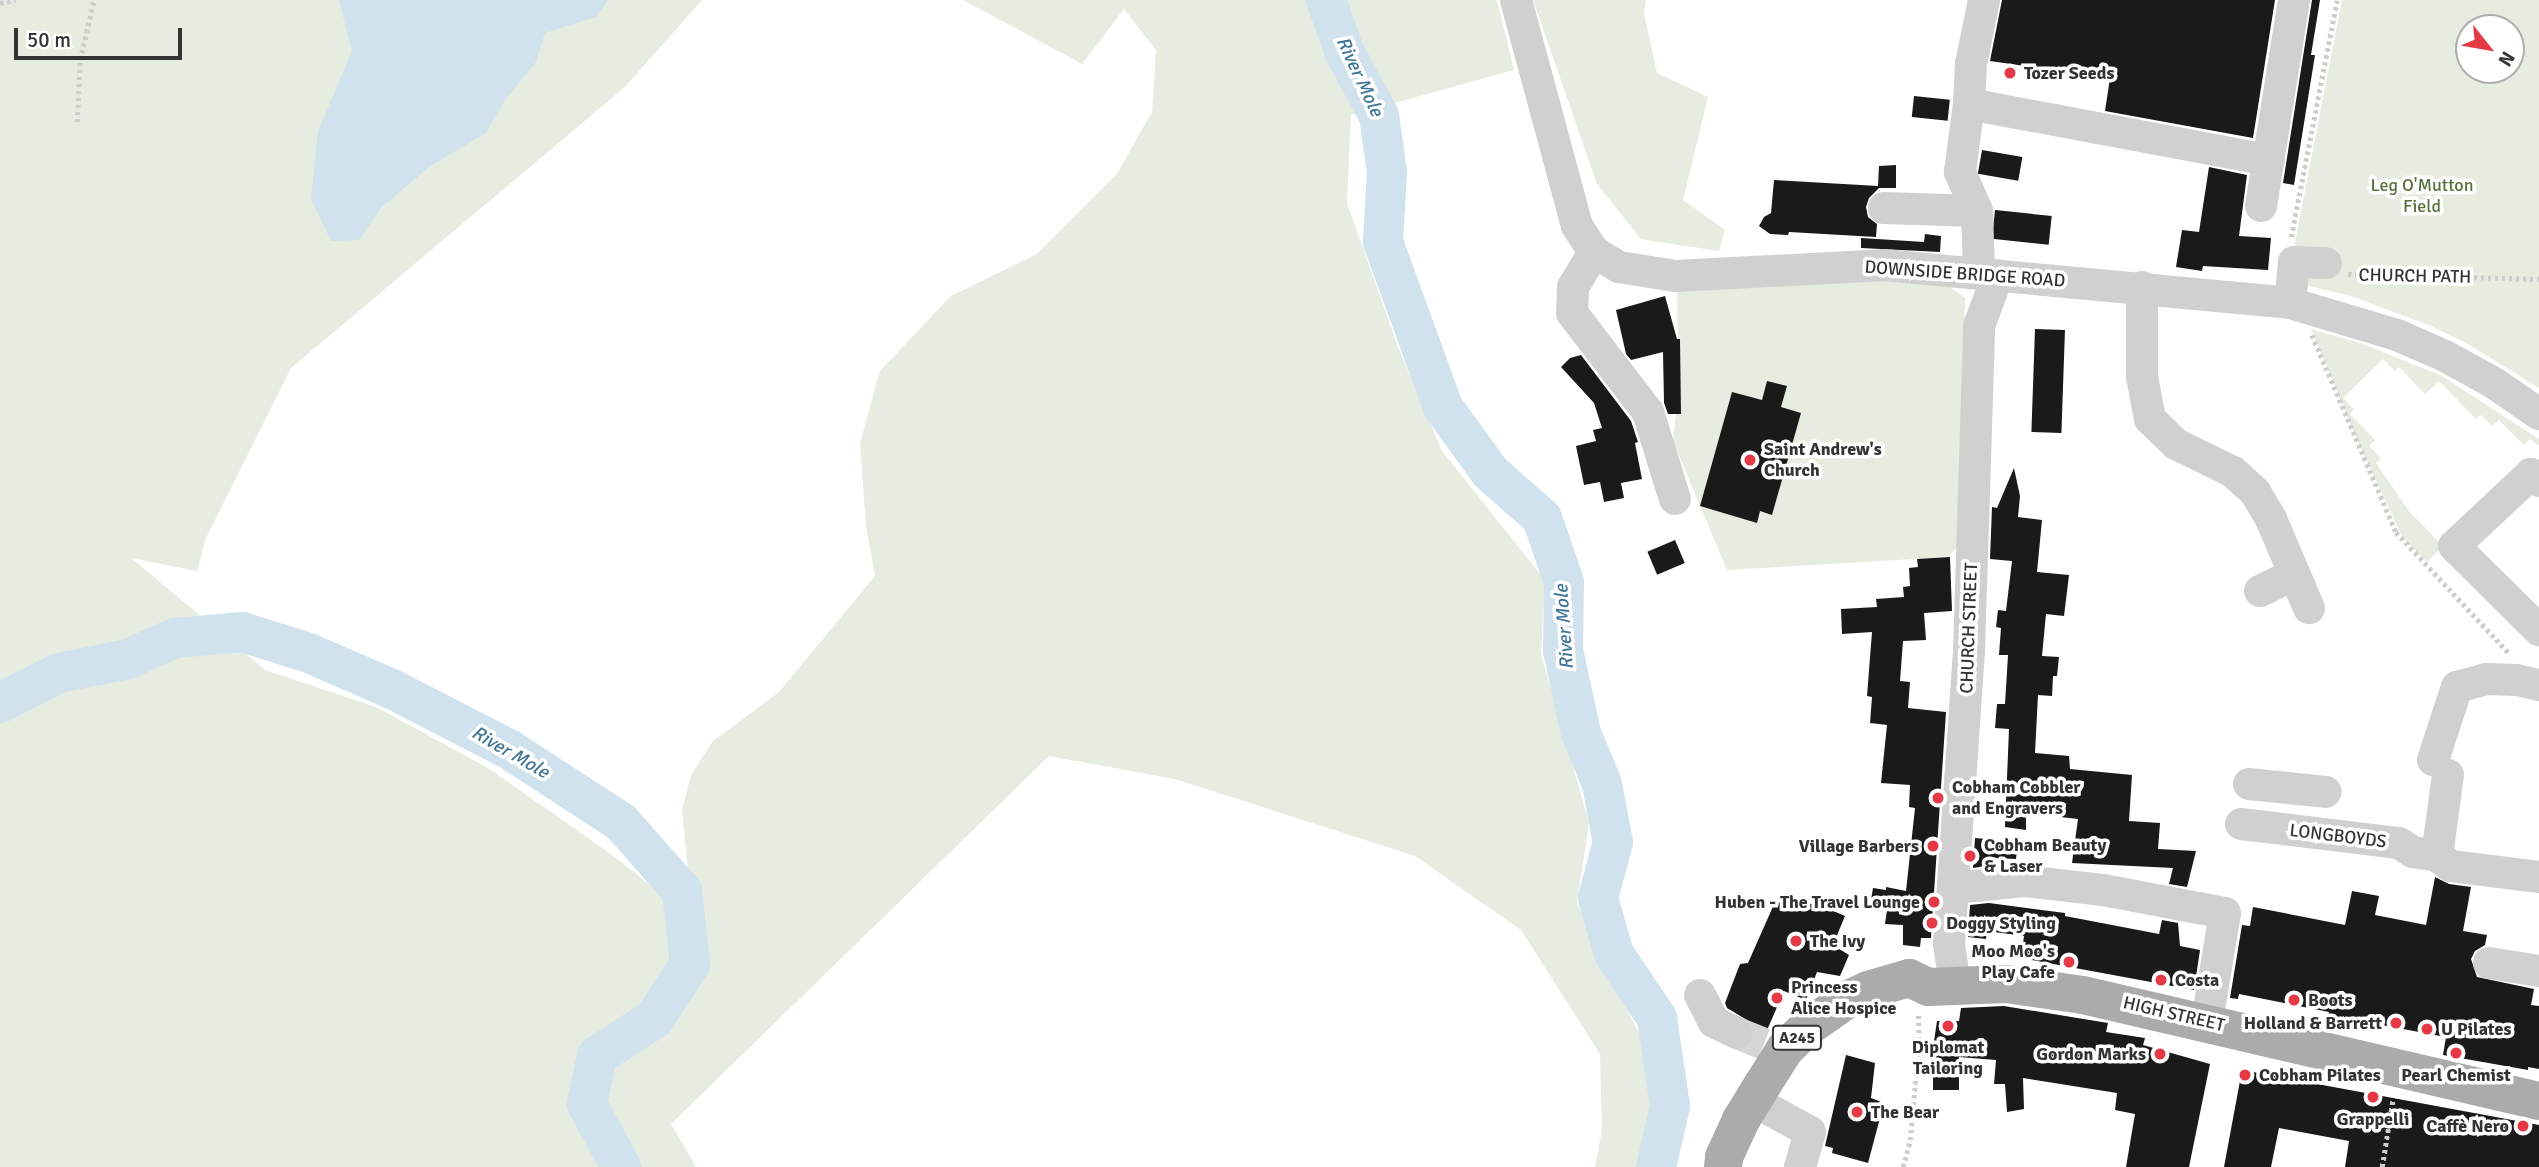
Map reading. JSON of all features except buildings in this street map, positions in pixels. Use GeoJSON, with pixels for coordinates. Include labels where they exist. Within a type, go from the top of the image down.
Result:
{"type":"FeatureCollection","features":[{"type":"Feature","properties":{"kind":"main road","name":"A245"},"geometry":{"type":"LineString","coordinates":[[1723,1167],[1724,1157],[1741,1120],[1761,1043],[1868,990],[1909,978],[1934,990]]}},
{"type":"Feature","properties":{"kind":"main road","name":"HIGH STREET"},"geometry":{"type":"LineString","coordinates":[[1934,990],[2006,984],[2049,988],[2207,1022],[2539,1101]]}},
{"type":"Feature","properties":{"kind":"main road","name":"A245"},"geometry":{"type":"LineString","coordinates":[[1740,1167],[1772,1111],[1807,1061],[1840,1031],[1877,1012],[1934,990]]}},
{"type":"Feature","properties":{"kind":"street"},"geometry":{"type":"LineString","coordinates":[[1516,0],[1570,207],[1577,226],[1594,252],[1573,287],[1572,313],[1648,412],[1675,499]]}},
{"type":"Feature","properties":{"kind":"street"},"geometry":{"type":"LineString","coordinates":[[1984,0],[1971,64],[1960,172],[1978,211],[1988,274]]}},
{"type":"Feature","properties":{"kind":"street"},"geometry":{"type":"LineString","coordinates":[[2261,206],[2294,0]]}},
{"type":"Feature","properties":{"kind":"street"},"geometry":{"type":"LineString","coordinates":[[1969,104],[2269,160]]}},
{"type":"Feature","properties":{"kind":"street"},"geometry":{"type":"LineString","coordinates":[[1884,208],[1978,211]]}},
{"type":"Feature","properties":{"kind":"street","name":"DOWNSIDE BRIDGE ROAD"},"geometry":{"type":"LineString","coordinates":[[1594,252],[1619,267],[1676,276],[1883,265],[2142,287],[2299,305],[2397,335],[2445,356],[2494,383],[2539,414]]}},
{"type":"Feature","properties":{"kind":"street"},"geometry":{"type":"LineString","coordinates":[[2299,305],[2294,262],[2332,268]]}},
{"type":"Feature","properties":{"kind":"street","name":"CHURCH STREET"},"geometry":{"type":"LineString","coordinates":[[1934,990],[1950,944],[1969,651],[1979,327],[1988,274]]}},
{"type":"Feature","properties":{"kind":"street"},"geometry":{"type":"LineString","coordinates":[[2142,287],[2142,377],[2150,419],[2176,444],[2233,472],[2255,492],[2270,519],[2309,608]]}},
{"type":"Feature","properties":{"kind":"street"},"geometry":{"type":"LineString","coordinates":[[2539,481],[2530,474],[2454,546],[2539,630]]}},
{"type":"Feature","properties":{"kind":"street"},"geometry":{"type":"LineString","coordinates":[[2260,592],[2293,575]]}},
{"type":"Feature","properties":{"kind":"street"},"geometry":{"type":"LineString","coordinates":[[2437,856],[2441,768],[2457,687],[2486,679],[2518,680],[2539,685]]}},
{"type":"Feature","properties":{"kind":"street"},"geometry":{"type":"LineString","coordinates":[[2249,783],[2326,792]]}},
{"type":"Feature","properties":{"kind":"street","name":"LONGBOYDS"},"geometry":{"type":"LineString","coordinates":[[2277,828],[2282,788]]}},
{"type":"Feature","properties":{"kind":"street","name":"LONGBOYDS"},"geometry":{"type":"LineString","coordinates":[[2241,824],[2399,843],[2413,852],[2437,856],[2451,866],[2539,877]]}},
{"type":"Feature","properties":{"kind":"street"},"geometry":{"type":"LineString","coordinates":[[1953,888],[2025,881],[2103,890],[2225,913],[2207,1022]]}},
{"type":"Feature","properties":{"kind":"street"},"geometry":{"type":"LineString","coordinates":[[2489,963],[2539,971]]}},
{"type":"Feature","properties":{"kind":"street"},"geometry":{"type":"LineString","coordinates":[[1700,995],[1714,1021],[1761,1043]]}},
{"type":"Feature","properties":{"kind":"street"},"geometry":{"type":"LineString","coordinates":[[1772,1111],[1810,1132],[1800,1167]]}},
{"type":"Feature","properties":{"kind":"path"},"geometry":{"type":"LineString","coordinates":[[0,3],[16,0]]}},
{"type":"Feature","properties":{"kind":"path"},"geometry":{"type":"LineString","coordinates":[[78,122],[80,60],[94,0]]}},
{"type":"Feature","properties":{"kind":"path"},"geometry":{"type":"LineString","coordinates":[[2294,262],[2290,244],[2337,0]]}},
{"type":"Feature","properties":{"kind":"path","name":"CHURCH PATH"},"geometry":{"type":"LineString","coordinates":[[2332,268],[2539,279]]}},
{"type":"Feature","properties":{"kind":"path"},"geometry":{"type":"LineString","coordinates":[[2299,305],[2396,532],[2501,647],[2519,661]]}},
{"type":"Feature","properties":{"kind":"path"},"geometry":{"type":"LineString","coordinates":[[1903,1167],[1910,1140],[1917,1065],[1934,990]]}},
{"type":"Feature","properties":{"kind":"path"},"geometry":{"type":"LineString","coordinates":[[2382,1167],[2399,1069]]}},
{"type":"Feature","properties":{"kind":"green space"},"geometry":{"type":"Polygon","coordinates":[[[0,0],[702,0],[625,87],[291,368],[206,538],[197,571],[131,558],[265,670],[376,707],[488,768],[615,857],[665,897],[689,880],[682,810],[691,775],[713,741],[779,692],[875,576],[866,526],[860,443],[880,371],[951,296],[1037,254],[1116,175],[1152,112],[1156,50],[1124,9],[1082,64],[963,0],[1497,0],[1514,70],[1351,115],[1347,203],[1398,347],[1442,451],[1545,580],[1541,654],[1589,823],[1577,903],[1650,1057],[1650,1120],[1640,1167],[1595,1167],[1602,1129],[1600,1054],[1521,930],[1415,856],[1175,779],[1049,756],[671,1124],[696,1167],[0,1167],[0,0]]]}},
{"type":"Feature","properties":{"kind":"green space"},"geometry":{"type":"Polygon","coordinates":[[[1533,0],[1646,0],[1644,13],[1657,73],[1708,97],[1683,200],[1725,230],[1719,251],[1641,239],[1597,184],[1533,0]]]}},
{"type":"Feature","properties":{"kind":"green space","name":"Leg O'Mutton Field"},"geometry":{"type":"Polygon","coordinates":[[[2342,0],[2539,0],[2539,388],[2468,344],[2431,326],[2351,296],[2301,284],[2295,242],[2342,0]]]}},
{"type":"Feature","properties":{"kind":"green space"},"geometry":{"type":"Polygon","coordinates":[[[1885,278],[1946,284],[1965,298],[1958,546],[1948,557],[1727,570],[1673,441],[1676,412],[1679,412],[1677,291],[1885,278]]]}},
{"type":"Feature","properties":{"kind":"green space"},"geometry":{"type":"Polygon","coordinates":[[[2311,329],[2363,344],[2442,376],[2539,439],[2539,446],[2530,439],[2524,445],[2499,420],[2492,426],[2481,415],[2476,419],[2439,381],[2425,394],[2399,367],[2395,371],[2383,359],[2343,398],[2354,409],[2350,414],[2375,440],[2369,446],[2381,458],[2376,463],[2409,511],[2443,546],[2427,562],[2403,538],[2359,444],[2311,329]]]}},
{"type":"Feature","properties":{"kind":"water"},"geometry":{"type":"Polygon","coordinates":[[[339,0],[608,0],[596,17],[545,33],[536,62],[505,100],[486,133],[429,167],[381,208],[359,240],[331,241],[311,199],[318,131],[352,51],[339,0]]]}},
{"type":"Feature","properties":{"kind":"waterway","name":"River Mole"},"geometry":{"type":"LineString","coordinates":[[1326,0],[1345,53],[1379,116],[1387,172],[1383,242],[1443,407],[1490,472],[1542,518],[1564,582],[1563,650],[1581,733],[1602,784],[1613,842],[1598,898],[1614,954],[1657,1018],[1670,1106],[1656,1167]]}},
{"type":"Feature","properties":{"kind":"waterway","name":"River Mole"},"geometry":{"type":"LineString","coordinates":[[0,703],[59,673],[128,659],[175,638],[242,632],[309,653],[394,690],[510,750],[621,822],[682,891],[690,964],[654,1019],[597,1056],[587,1104],[621,1167]]}},
{"type":"Feature","properties":{"kind":"tunnel"},"geometry":{"type":"LineString","coordinates":[[1737,1033],[1764,1044]]}},
{"type":"Feature","properties":{"kind":"place","name":"Tozer Seeds"},"geometry":{"type":"Point","coordinates":[2010,73]}},
{"type":"Feature","properties":{"kind":"place","name":"Saint Andrew's Church"},"geometry":{"type":"Point","coordinates":[1750,460]}},
{"type":"Feature","properties":{"kind":"place","name":"Cobham Cobbler and Engravers"},"geometry":{"type":"Point","coordinates":[1938,798]}},
{"type":"Feature","properties":{"kind":"place","name":"Village Barbers"},"geometry":{"type":"Point","coordinates":[1933,846]}},
{"type":"Feature","properties":{"kind":"place","name":"Cobham Beauty & Laser"},"geometry":{"type":"Point","coordinates":[1970,856]}},
{"type":"Feature","properties":{"kind":"place","name":"Huben - The Travel Lounge"},"geometry":{"type":"Point","coordinates":[1934,902]}},
{"type":"Feature","properties":{"kind":"place","name":"Doggy Styling"},"geometry":{"type":"Point","coordinates":[1932,923]}},
{"type":"Feature","properties":{"kind":"place","name":"The Ivy"},"geometry":{"type":"Point","coordinates":[1796,941]}},
{"type":"Feature","properties":{"kind":"place","name":"Moo Moo's Play Cafe"},"geometry":{"type":"Point","coordinates":[2069,962]}},
{"type":"Feature","properties":{"kind":"place","name":"Costa"},"geometry":{"type":"Point","coordinates":[2161,980]}},
{"type":"Feature","properties":{"kind":"place","name":"Princess Alice Hospice"},"geometry":{"type":"Point","coordinates":[1777,998]}},
{"type":"Feature","properties":{"kind":"place","name":"Boots"},"geometry":{"type":"Point","coordinates":[2294,1000]}},
{"type":"Feature","properties":{"kind":"place","name":"Holland & Barrett"},"geometry":{"type":"Point","coordinates":[2396,1023]}},
{"type":"Feature","properties":{"kind":"place","name":"Diplomat Tailoring"},"geometry":{"type":"Point","coordinates":[1948,1026]}},
{"type":"Feature","properties":{"kind":"place","name":"U Pilates"},"geometry":{"type":"Point","coordinates":[2427,1029]}},
{"type":"Feature","properties":{"kind":"place","name":"Pearl Chemist"},"geometry":{"type":"Point","coordinates":[2456,1053]}},
{"type":"Feature","properties":{"kind":"place","name":"Gordon Marks"},"geometry":{"type":"Point","coordinates":[2160,1054]}},
{"type":"Feature","properties":{"kind":"place","name":"Cobham Pilates"},"geometry":{"type":"Point","coordinates":[2245,1075]}},
{"type":"Feature","properties":{"kind":"place","name":"Grappelli"},"geometry":{"type":"Point","coordinates":[2373,1097]}},
{"type":"Feature","properties":{"kind":"place","name":"The Bear"},"geometry":{"type":"Point","coordinates":[1857,1112]}},
{"type":"Feature","properties":{"kind":"place","name":"Caffè Nero"},"geometry":{"type":"Point","coordinates":[2523,1126]}}]}
